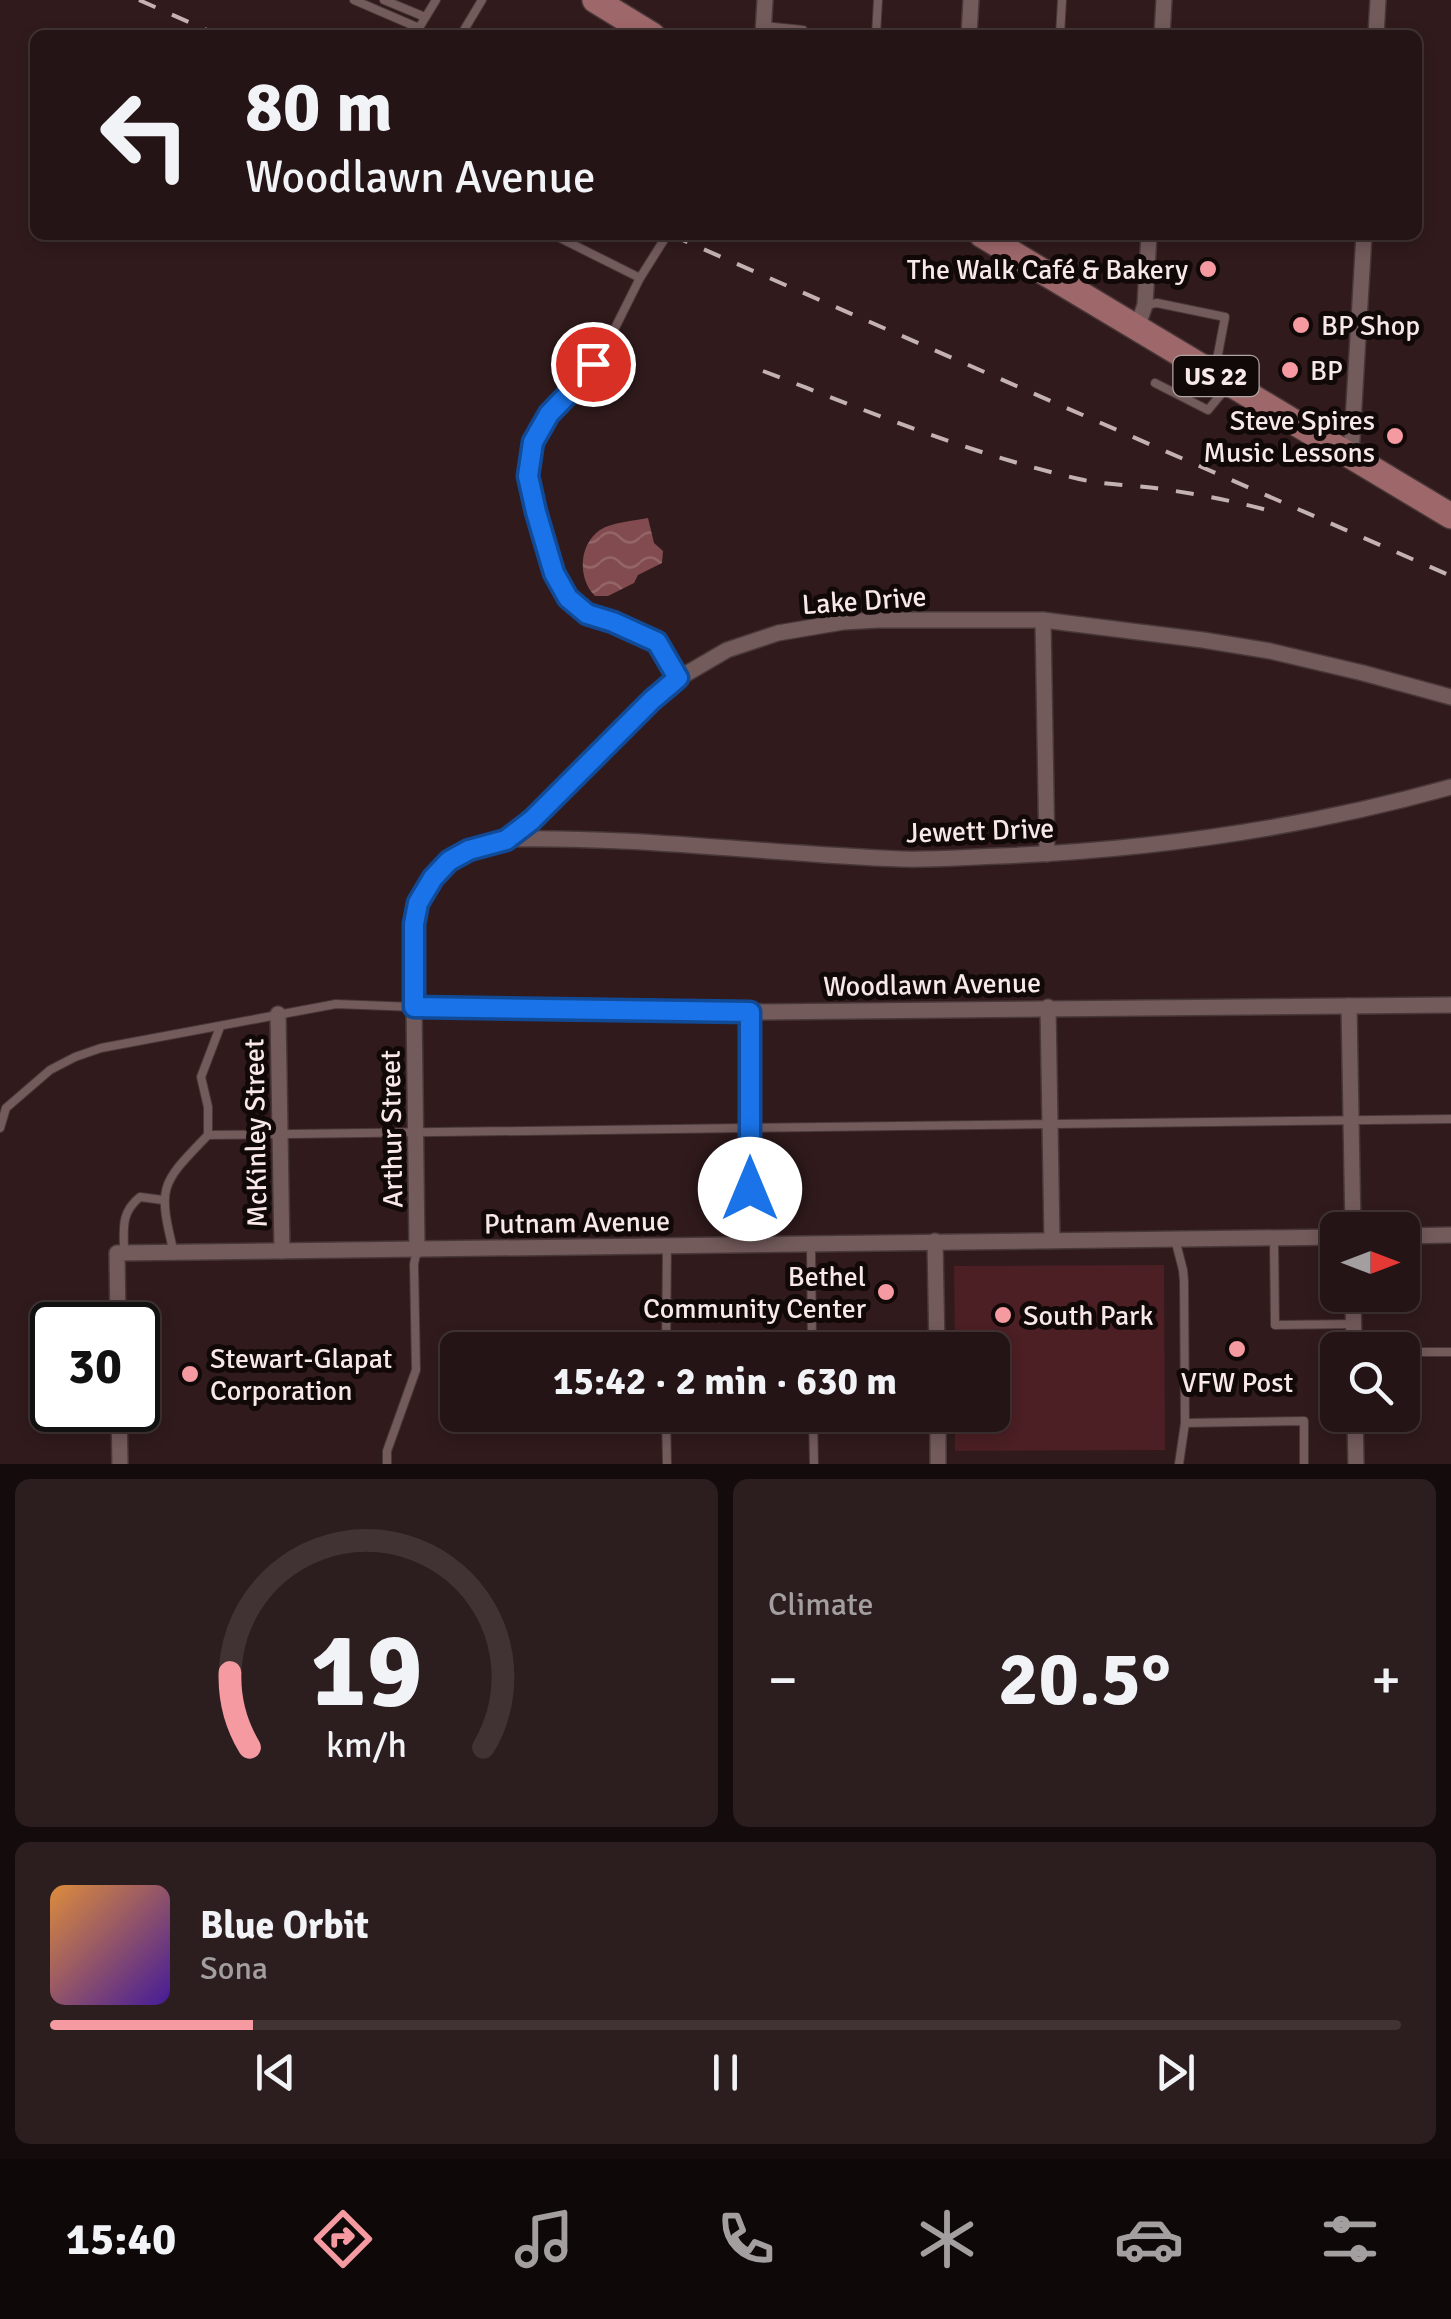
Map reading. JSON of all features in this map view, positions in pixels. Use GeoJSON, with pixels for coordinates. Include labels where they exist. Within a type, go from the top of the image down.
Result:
{"type":"FeatureCollection","features":[{"type":"Feature","properties":{"kind":"main road"},"geometry":{"type":"LineString","coordinates":[[601,2],[644,30]]}},
{"type":"Feature","properties":{"kind":"main road","name":"US 22"},"geometry":{"type":"LineString","coordinates":[[992,240],[1141,317],[1222,379],[1451,516]]}},
{"type":"Feature","properties":{"kind":"street"},"geometry":{"type":"LineString","coordinates":[[764,30],[765,0]]}},
{"type":"Feature","properties":{"kind":"street"},"geometry":{"type":"LineString","coordinates":[[969,30],[970,0]]}},
{"type":"Feature","properties":{"kind":"street"},"geometry":{"type":"LineString","coordinates":[[1162,30],[1164,0]]}},
{"type":"Feature","properties":{"kind":"street"},"geometry":{"type":"LineString","coordinates":[[1376,30],[1378,0]]}},
{"type":"Feature","properties":{"kind":"street"},"geometry":{"type":"LineString","coordinates":[[1141,317],[1149,240]]}},
{"type":"Feature","properties":{"kind":"street"},"geometry":{"type":"LineString","coordinates":[[1351,456],[1364,240]]}},
{"type":"Feature","properties":{"kind":"street","name":"Lake Drive"},"geometry":{"type":"LineString","coordinates":[[414,1007],[414,924],[418,903],[449,861],[469,850],[506,840],[542,811],[678,678],[727,650],[778,633],[878,620],[1043,620],[1270,651],[1451,697]]}},
{"type":"Feature","properties":{"kind":"street"},"geometry":{"type":"LineString","coordinates":[[1043,620],[1047,854]]}},
{"type":"Feature","properties":{"kind":"street","name":"Jewett Drive"},"geometry":{"type":"LineString","coordinates":[[506,840],[577,838],[904,859],[1047,854],[1238,833],[1322,818],[1451,787]]}},
{"type":"Feature","properties":{"kind":"street","name":"Woodlawn Avenue"},"geometry":{"type":"LineString","coordinates":[[414,1007],[750,1012],[1451,1005]]}},
{"type":"Feature","properties":{"kind":"street"},"geometry":{"type":"LineString","coordinates":[[1349,1006],[1352,1212]]}},
{"type":"Feature","properties":{"kind":"street","name":"Arthur Street"},"geometry":{"type":"LineString","coordinates":[[414,1007],[417,1250]]}},
{"type":"Feature","properties":{"kind":"street"},"geometry":{"type":"LineString","coordinates":[[1048,1007],[1052,1240]]}},
{"type":"Feature","properties":{"kind":"street"},"geometry":{"type":"LineString","coordinates":[[750,1012],[750,1244]]}},
{"type":"Feature","properties":{"kind":"street","name":"McKinley Street"},"geometry":{"type":"LineString","coordinates":[[278,1014],[282,1251]]}},
{"type":"Feature","properties":{"kind":"street"},"geometry":{"type":"LineString","coordinates":[[1420,1236],[1451,1235]]}},
{"type":"Feature","properties":{"kind":"street","name":"Putnam Avenue"},"geometry":{"type":"LineString","coordinates":[[121,1253],[1320,1237]]}},
{"type":"Feature","properties":{"kind":"street"},"geometry":{"type":"LineString","coordinates":[[935,1241],[937,1332]]}},
{"type":"Feature","properties":{"kind":"street"},"geometry":{"type":"LineString","coordinates":[[119,1302],[121,1253]]}},
{"type":"Feature","properties":{"kind":"street"},"geometry":{"type":"LineString","coordinates":[[1354,1312],[1354,1332]]}},
{"type":"Feature","properties":{"kind":"street"},"geometry":{"type":"LineString","coordinates":[[119,1432],[120,1464]]}},
{"type":"Feature","properties":{"kind":"street"},"geometry":{"type":"LineString","coordinates":[[938,1432],[938,1464]]}},
{"type":"Feature","properties":{"kind":"street"},"geometry":{"type":"LineString","coordinates":[[1355,1432],[1356,1464]]}},
{"type":"Feature","properties":{"kind":"lane"},"geometry":{"type":"LineString","coordinates":[[354,0],[420,28],[436,0]]}},
{"type":"Feature","properties":{"kind":"lane"},"geometry":{"type":"LineString","coordinates":[[384,0],[426,18]]}},
{"type":"Feature","properties":{"kind":"lane"},"geometry":{"type":"LineString","coordinates":[[464,30],[482,0]]}},
{"type":"Feature","properties":{"kind":"lane"},"geometry":{"type":"LineString","coordinates":[[876,30],[878,0]]}},
{"type":"Feature","properties":{"kind":"lane"},"geometry":{"type":"LineString","coordinates":[[1060,30],[1062,0]]}},
{"type":"Feature","properties":{"kind":"lane"},"geometry":{"type":"LineString","coordinates":[[564,240],[640,278]]}},
{"type":"Feature","properties":{"kind":"lane"},"geometry":{"type":"LineString","coordinates":[[664,240],[606,346],[580,382],[549,414],[533,442],[528,476],[554,573],[568,598],[587,614],[657,642],[678,678]]}},
{"type":"Feature","properties":{"kind":"lane"},"geometry":{"type":"LineString","coordinates":[[1141,317],[1158,302],[1226,317],[1222,379],[1208,410],[1155,384]]}},
{"type":"Feature","properties":{"kind":"lane"},"geometry":{"type":"LineString","coordinates":[[0,1128],[6,1108],[50,1070],[101,1048],[336,1004],[414,1007]]}},
{"type":"Feature","properties":{"kind":"lane"},"geometry":{"type":"LineString","coordinates":[[174,1252],[163,1200],[168,1180],[208,1135],[208,1108],[201,1077],[220,1027]]}},
{"type":"Feature","properties":{"kind":"lane"},"geometry":{"type":"LineString","coordinates":[[208,1135],[1451,1119]]}},
{"type":"Feature","properties":{"kind":"lane"},"geometry":{"type":"LineString","coordinates":[[121,1253],[128,1206],[140,1196],[163,1200]]}},
{"type":"Feature","properties":{"kind":"lane"},"geometry":{"type":"LineString","coordinates":[[1274,1238],[1274,1325],[1354,1324]]}},
{"type":"Feature","properties":{"kind":"lane"},"geometry":{"type":"LineString","coordinates":[[1175,1239],[1183,1270],[1186,1423],[1179,1464]]}},
{"type":"Feature","properties":{"kind":"lane"},"geometry":{"type":"LineString","coordinates":[[811,1244],[812,1332]]}},
{"type":"Feature","properties":{"kind":"lane"},"geometry":{"type":"LineString","coordinates":[[666,1332],[667,1246]]}},
{"type":"Feature","properties":{"kind":"lane"},"geometry":{"type":"LineString","coordinates":[[387,1464],[387,1451],[416,1370],[417,1250]]}},
{"type":"Feature","properties":{"kind":"lane"},"geometry":{"type":"LineString","coordinates":[[1420,1352],[1451,1352]]}},
{"type":"Feature","properties":{"kind":"lane"},"geometry":{"type":"LineString","coordinates":[[1186,1423],[1304,1421],[1304,1464]]}},
{"type":"Feature","properties":{"kind":"lane"},"geometry":{"type":"LineString","coordinates":[[666,1432],[667,1464]]}},
{"type":"Feature","properties":{"kind":"lane"},"geometry":{"type":"LineString","coordinates":[[813,1432],[814,1464]]}},
{"type":"Feature","properties":{"kind":"shaded area"},"geometry":{"type":"Polygon","coordinates":[[[1164,1265],[1165,1450],[955,1451],[955,1432],[1010,1432],[1010,1332],[955,1332],[954,1266],[1164,1265]]]}},
{"type":"Feature","properties":{"kind":"water"},"geometry":{"type":"Polygon","coordinates":[[[648,518],[654,543],[663,551],[662,563],[608,596],[595,596],[583,572],[584,553],[593,536],[611,525],[648,518]]]}},
{"type":"Feature","properties":{"kind":"railway"},"geometry":{"type":"LineString","coordinates":[[139,0],[207,30]]}},
{"type":"Feature","properties":{"kind":"railway"},"geometry":{"type":"LineString","coordinates":[[682,240],[1451,576]]}},
{"type":"Feature","properties":{"kind":"railway"},"geometry":{"type":"LineString","coordinates":[[763,371],[919,431],[1038,469],[1088,481],[1203,496],[1281,514]]}},
{"type":"Feature","properties":{"kind":"place","name":"The Walk Café & Bakery"},"geometry":{"type":"Point","coordinates":[1208,269]}},
{"type":"Feature","properties":{"kind":"place","name":"BP Shop"},"geometry":{"type":"Point","coordinates":[1301,325]}},
{"type":"Feature","properties":{"kind":"place","name":"BP"},"geometry":{"type":"Point","coordinates":[1290,370]}},
{"type":"Feature","properties":{"kind":"place","name":"Steve Spires Music Lessons"},"geometry":{"type":"Point","coordinates":[1395,436]}},
{"type":"Feature","properties":{"kind":"place","name":"Bethel Community Center"},"geometry":{"type":"Point","coordinates":[886,1292]}},
{"type":"Feature","properties":{"kind":"place","name":"South Park"},"geometry":{"type":"Point","coordinates":[1003,1315]}},
{"type":"Feature","properties":{"kind":"place","name":"VFW Post"},"geometry":{"type":"Point","coordinates":[1237,1349]}},
{"type":"Feature","properties":{"kind":"place","name":"Stewart-Glapat Corporation"},"geometry":{"type":"Point","coordinates":[190,1374]}},
{"type":"Feature","properties":{"kind":"route"},"geometry":{"type":"LineString","coordinates":[[593,364],[549,414],[533,442],[528,476],[536,512],[554,573],[568,598],[587,614],[657,642],[678,678],[532,820],[506,840],[469,850],[449,861],[433,878],[418,903],[414,924],[414,1007],[750,1012],[750,1189]]}}]}
